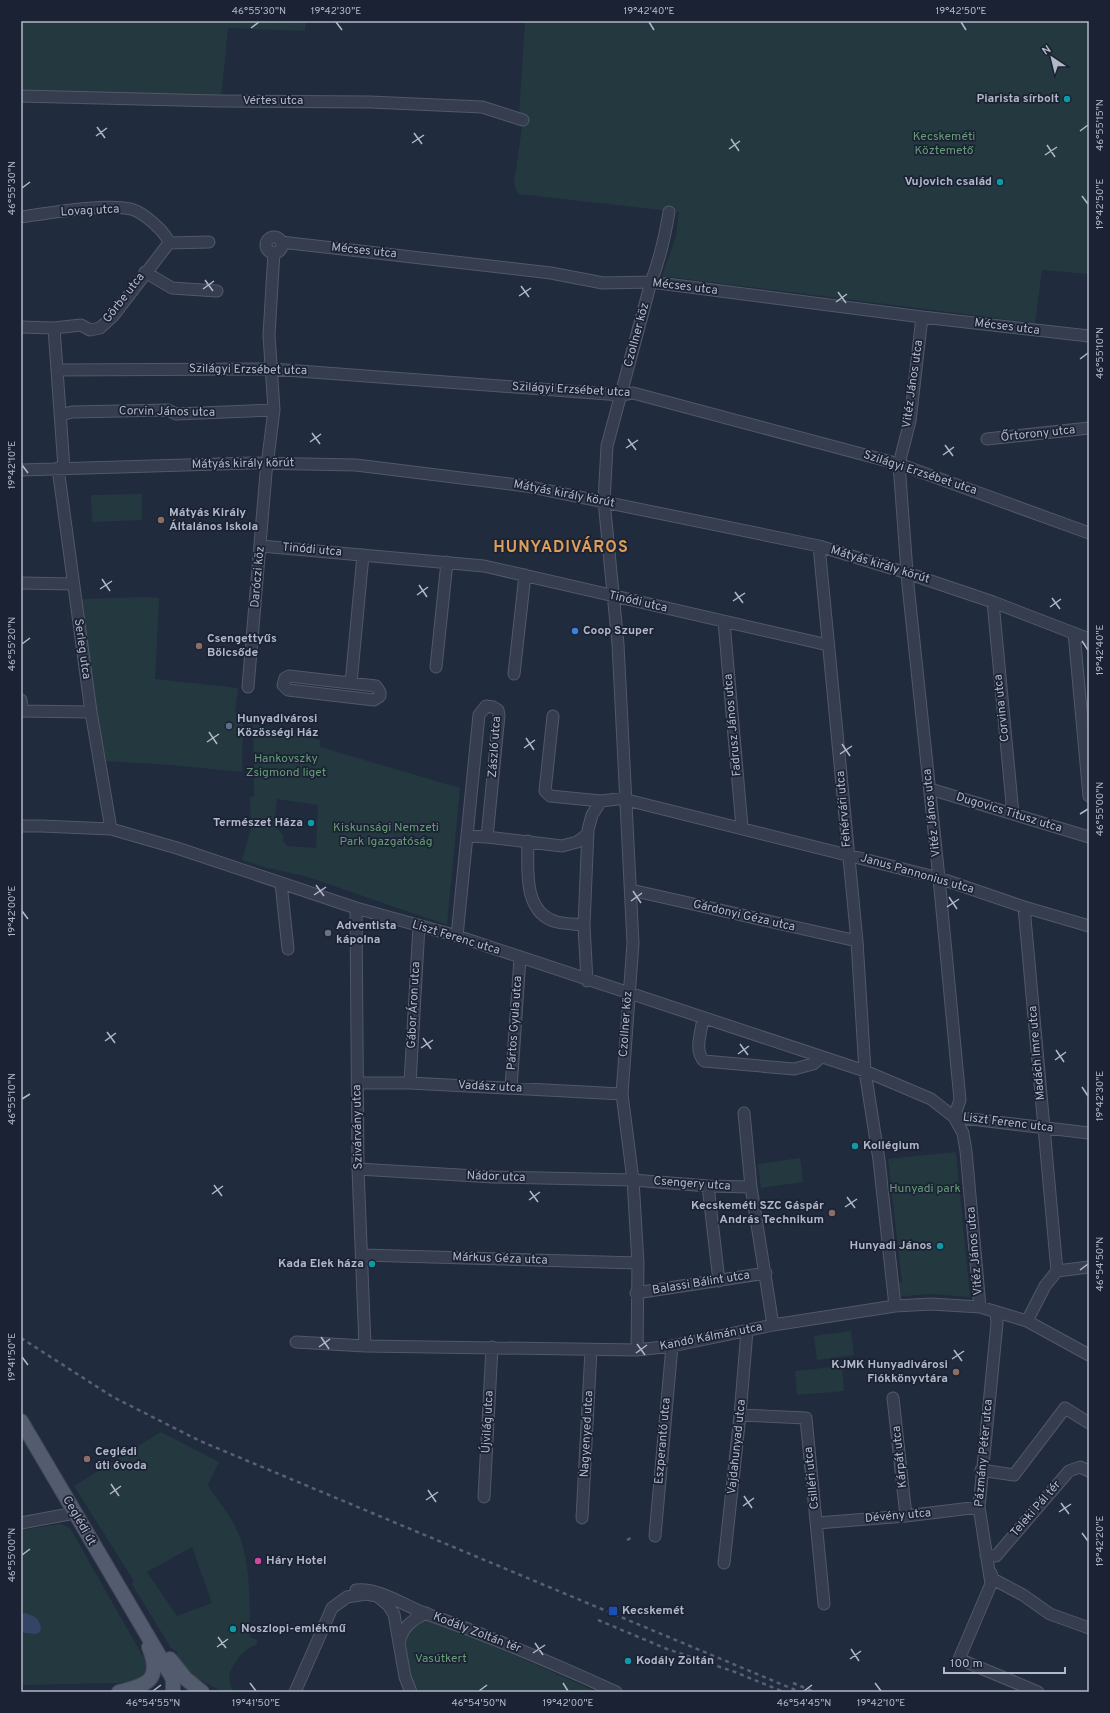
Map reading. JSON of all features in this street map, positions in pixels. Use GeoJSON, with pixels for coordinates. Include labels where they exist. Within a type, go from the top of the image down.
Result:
{"type":"FeatureCollection","features":[{"type":"Feature","properties":{"kind":"main road","name":"Ceglédi út"},"geometry":{"type":"LineString","coordinates":[[21,1421],[138,1620]]}},
{"type":"Feature","properties":{"kind":"main road"},"geometry":{"type":"LineString","coordinates":[[119,1692],[142,1686],[149,1680],[153,1673],[150,1650],[138,1620]]}},
{"type":"Feature","properties":{"kind":"main road"},"geometry":{"type":"LineString","coordinates":[[138,1620],[173,1679],[173,1692]]}},
{"type":"Feature","properties":{"kind":"main road"},"geometry":{"type":"LineString","coordinates":[[138,1620],[181,1673],[202,1692]]}},
{"type":"Feature","properties":{"kind":"street","name":"Vértes utca"},"geometry":{"type":"LineString","coordinates":[[21,96],[218,101],[370,102],[482,107],[523,120]]}},
{"type":"Feature","properties":{"kind":"street","name":"Lovag utca"},"geometry":{"type":"LineString","coordinates":[[21,217],[107,208],[132,209],[155,224],[167,235],[169,243]]}},
{"type":"Feature","properties":{"kind":"street","name":"Czollner köz"},"geometry":{"type":"LineString","coordinates":[[637,1350],[636,1293],[638,1263],[633,1180],[622,1094],[633,943],[631,890],[618,697],[615,596],[604,501],[607,446],[665,238],[669,212]]}},
{"type":"Feature","properties":{"kind":"street"},"geometry":{"type":"LineString","coordinates":[[169,243],[209,242]]}},
{"type":"Feature","properties":{"kind":"street","name":"Mécses utca"},"geometry":{"type":"LineString","coordinates":[[274,252],[279,250],[281,242],[551,272],[603,283],[652,282],[922,317],[1089,336]]}},
{"type":"Feature","properties":{"kind":"street","name":"Görbe utca"},"geometry":{"type":"LineString","coordinates":[[21,328],[54,328],[81,325],[90,330],[100,328],[113,316],[145,272],[169,243]]}},
{"type":"Feature","properties":{"kind":"street","name":"Daróczi köz"},"geometry":{"type":"LineString","coordinates":[[248,687],[266,473],[269,463],[274,410],[269,335],[274,252]]}},
{"type":"Feature","properties":{"kind":"street"},"geometry":{"type":"LineString","coordinates":[[145,272],[172,288],[217,290]]}},
{"type":"Feature","properties":{"kind":"street","name":"Vitéz János utca"},"geometry":{"type":"LineString","coordinates":[[922,317],[910,421],[899,464],[907,572],[939,878],[960,1100],[954,1117],[963,1133],[966,1150],[980,1307]]}},
{"type":"Feature","properties":{"kind":"street","name":"Serleg utca"},"geometry":{"type":"LineString","coordinates":[[54,328],[60,415],[61,468],[73,584],[91,712],[111,829]]}},
{"type":"Feature","properties":{"kind":"street","name":"Szilágyi Erzsébet utca"},"geometry":{"type":"LineString","coordinates":[[57,370],[272,369],[621,395],[633,393],[899,464],[1089,533]]}},
{"type":"Feature","properties":{"kind":"street","name":"Corvin János utca"},"geometry":{"type":"LineString","coordinates":[[60,415],[72,412],[168,410],[176,414],[274,410]]}},
{"type":"Feature","properties":{"kind":"street","name":"Őrtorony utca"},"geometry":{"type":"LineString","coordinates":[[987,439],[1089,428]]}},
{"type":"Feature","properties":{"kind":"street","name":"Mátyás király körút"},"geometry":{"type":"LineString","coordinates":[[21,470],[269,463],[356,465],[526,486],[819,546],[907,572],[993,602],[1089,639]]}},
{"type":"Feature","properties":{"kind":"street","name":"Tinódi utca"},"geometry":{"type":"LineString","coordinates":[[260,546],[484,566],[828,645]]}},
{"type":"Feature","properties":{"kind":"street","name":"Fehérvári utca"},"geometry":{"type":"LineString","coordinates":[[819,546],[857,941],[865,1071],[879,1160],[894,1306]]}},
{"type":"Feature","properties":{"kind":"street"},"geometry":{"type":"LineString","coordinates":[[351,684],[363,555]]}},
{"type":"Feature","properties":{"kind":"street"},"geometry":{"type":"LineString","coordinates":[[436,667],[446,562]]}},
{"type":"Feature","properties":{"kind":"street"},"geometry":{"type":"LineString","coordinates":[[514,674],[525,575]]}},
{"type":"Feature","properties":{"kind":"street"},"geometry":{"type":"LineString","coordinates":[[21,583],[73,584]]}},
{"type":"Feature","properties":{"kind":"street","name":"Corvina utca"},"geometry":{"type":"LineString","coordinates":[[993,602],[1013,814]]}},
{"type":"Feature","properties":{"kind":"street","name":"Fadrusz János utca"},"geometry":{"type":"LineString","coordinates":[[724,622],[742,827]]}},
{"type":"Feature","properties":{"kind":"street"},"geometry":{"type":"LineString","coordinates":[[1074,633],[1089,796]]}},
{"type":"Feature","properties":{"kind":"street"},"geometry":{"type":"LineString","coordinates":[[290,676],[351,684],[376,686],[380,692],[380,696],[374,700],[288,690],[283,685],[286,678],[290,676]]}},
{"type":"Feature","properties":{"kind":"street","name":"Zászló utca"},"geometry":{"type":"LineString","coordinates":[[458,936],[479,714],[486,706],[493,707],[498,710],[499,715],[492,838]]}},
{"type":"Feature","properties":{"kind":"street"},"geometry":{"type":"LineString","coordinates":[[21,707],[91,712]]}},
{"type":"Feature","properties":{"kind":"street"},"geometry":{"type":"LineString","coordinates":[[553,716],[546,791],[550,796],[601,801],[626,799]]}},
{"type":"Feature","properties":{"kind":"street","name":"Dugovics Titusz utca"},"geometry":{"type":"LineString","coordinates":[[930,789],[1089,838]]}},
{"type":"Feature","properties":{"kind":"street","name":"Janus Pannonius utca"},"geometry":{"type":"LineString","coordinates":[[626,799],[742,827],[939,878],[1024,907],[1089,926]]}},
{"type":"Feature","properties":{"kind":"street"},"geometry":{"type":"LineString","coordinates":[[587,980],[584,924],[588,834],[592,815],[601,801]]}},
{"type":"Feature","properties":{"kind":"street","name":"Liszt Ferenc utca"},"geometry":{"type":"LineString","coordinates":[[21,826],[111,829],[184,850],[356,908],[458,936],[703,1019],[865,1071],[931,1100],[954,1117],[1089,1133]]}},
{"type":"Feature","properties":{"kind":"street"},"geometry":{"type":"LineString","coordinates":[[467,836],[528,841],[562,846],[577,842],[588,834]]}},
{"type":"Feature","properties":{"kind":"street"},"geometry":{"type":"LineString","coordinates":[[528,841],[528,880],[531,895],[536,906],[551,920],[584,924]]}},
{"type":"Feature","properties":{"kind":"street"},"geometry":{"type":"LineString","coordinates":[[281,883],[288,949]]}},
{"type":"Feature","properties":{"kind":"street","name":"Gárdonyi Géza utca"},"geometry":{"type":"LineString","coordinates":[[631,890],[857,941]]}},
{"type":"Feature","properties":{"kind":"street","name":"Madách Imre utca"},"geometry":{"type":"LineString","coordinates":[[1024,907],[1057,1271]]}},
{"type":"Feature","properties":{"kind":"street","name":"Szivárvány utca"},"geometry":{"type":"LineString","coordinates":[[356,908],[358,1169],[366,1346]]}},
{"type":"Feature","properties":{"kind":"street","name":"Gábor Áron utca"},"geometry":{"type":"LineString","coordinates":[[410,1083],[419,926]]}},
{"type":"Feature","properties":{"kind":"street","name":"Pártos Gyula utca"},"geometry":{"type":"LineString","coordinates":[[511,1088],[520,958]]}},
{"type":"Feature","properties":{"kind":"street"},"geometry":{"type":"LineString","coordinates":[[703,1019],[699,1051],[700,1057],[704,1061],[794,1069],[813,1064],[821,1057]]}},
{"type":"Feature","properties":{"kind":"street","name":"Vadász utca"},"geometry":{"type":"LineString","coordinates":[[357,1083],[410,1083],[622,1094]]}},
{"type":"Feature","properties":{"kind":"street"},"geometry":{"type":"LineString","coordinates":[[744,1113],[751,1188],[766,1273],[773,1325]]}},
{"type":"Feature","properties":{"kind":"street","name":"Nádor utca"},"geometry":{"type":"LineString","coordinates":[[358,1169],[493,1177],[633,1180]]}},
{"type":"Feature","properties":{"kind":"street","name":"Csengery utca"},"geometry":{"type":"LineString","coordinates":[[633,1180],[751,1188]]}},
{"type":"Feature","properties":{"kind":"street"},"geometry":{"type":"LineString","coordinates":[[708,1186],[719,1281]]}},
{"type":"Feature","properties":{"kind":"street","name":"Márkus Géza utca"},"geometry":{"type":"LineString","coordinates":[[363,1254],[638,1263]]}},
{"type":"Feature","properties":{"kind":"street"},"geometry":{"type":"LineString","coordinates":[[1027,1321],[1045,1286],[1057,1271],[1089,1267]]}},
{"type":"Feature","properties":{"kind":"street","name":"Balassi Bálint utca"},"geometry":{"type":"LineString","coordinates":[[636,1293],[766,1273]]}},
{"type":"Feature","properties":{"kind":"street","name":"Kandó Kálmán utca"},"geometry":{"type":"LineString","coordinates":[[296,1342],[366,1346],[637,1350],[672,1346],[773,1325],[894,1306],[930,1304],[980,1307],[1027,1321],[1089,1355]]}},
{"type":"Feature","properties":{"kind":"street","name":"Pázmány Péter utca"},"geometry":{"type":"LineString","coordinates":[[996,1312],[997,1323],[979,1507],[986,1555],[991,1574],[990,1589],[960,1659],[1038,1692]]}},
{"type":"Feature","properties":{"kind":"street","name":"Vajdahunyad utca"},"geometry":{"type":"LineString","coordinates":[[724,1564],[740,1415],[746,1330]]}},
{"type":"Feature","properties":{"kind":"street","name":"Eszperantó utca"},"geometry":{"type":"LineString","coordinates":[[655,1536],[672,1346]]}},
{"type":"Feature","properties":{"kind":"street","name":"Újvilág utca"},"geometry":{"type":"LineString","coordinates":[[484,1498],[492,1347]]}},
{"type":"Feature","properties":{"kind":"street","name":"Nagyenyed utca"},"geometry":{"type":"LineString","coordinates":[[582,1518],[591,1350]]}},
{"type":"Feature","properties":{"kind":"street","name":"Kárpát utca"},"geometry":{"type":"LineString","coordinates":[[893,1398],[906,1516]]}},
{"type":"Feature","properties":{"kind":"street"},"geometry":{"type":"LineString","coordinates":[[982,1470],[1014,1476],[1065,1408],[1089,1423]]}},
{"type":"Feature","properties":{"kind":"street","name":"Csilléri utca"},"geometry":{"type":"LineString","coordinates":[[740,1415],[806,1418],[824,1604]]}},
{"type":"Feature","properties":{"kind":"street","name":"Teleki Pál tér"},"geometry":{"type":"LineString","coordinates":[[986,1555],[996,1556],[1069,1471],[1080,1467],[1089,1471]]}},
{"type":"Feature","properties":{"kind":"street","name":"Dévény utca"},"geometry":{"type":"LineString","coordinates":[[817,1523],[906,1516],[979,1507]]}},
{"type":"Feature","properties":{"kind":"street"},"geometry":{"type":"LineString","coordinates":[[21,1522],[74,1513]]}},
{"type":"Feature","properties":{"kind":"street"},"geometry":{"type":"LineString","coordinates":[[991,1574],[993,1579],[1023,1595],[1050,1614],[1089,1628]]}},
{"type":"Feature","properties":{"kind":"street","name":"Kodály Zoltán tér"},"geometry":{"type":"LineString","coordinates":[[356,1590],[380,1599]]}},
{"type":"Feature","properties":{"kind":"street","name":"Kodály Zoltán tér"},"geometry":{"type":"LineString","coordinates":[[304,1656],[324,1611],[329,1604],[341,1595],[356,1590],[372,1590],[426,1613],[535,1655],[616,1692]]}},
{"type":"Feature","properties":{"kind":"street","name":"Kodály Zoltán tér"},"geometry":{"type":"LineString","coordinates":[[295,1692],[332,1608],[342,1599],[354,1595],[366,1594],[380,1599],[397,1601]]}},
{"type":"Feature","properties":{"kind":"street"},"geometry":{"type":"LineString","coordinates":[[380,1599],[394,1614],[405,1677],[411,1692]]}},
{"type":"Feature","properties":{"kind":"street","name":"Kodály Zoltán tér"},"geometry":{"type":"LineString","coordinates":[[398,1639],[406,1626],[426,1613]]}},
{"type":"Feature","properties":{"kind":"green space"},"geometry":{"type":"Polygon","coordinates":[[[21,21],[306,21],[305,31],[228,28],[221,98],[21,92],[21,21]]]}},
{"type":"Feature","properties":{"kind":"green space","name":"Kecskeméti Köztemető"},"geometry":{"type":"Polygon","coordinates":[[[525,21],[1089,21],[1089,274],[1042,270],[1035,323],[662,276],[676,236],[679,212],[518,194],[514,184],[523,120],[519,116],[525,21]]]}},
{"type":"Feature","properties":{"kind":"green space"},"geometry":{"type":"Polygon","coordinates":[[[142,494],[142,520],[92,522],[91,495],[142,494]]]}},
{"type":"Feature","properties":{"kind":"green space"},"geometry":{"type":"Polygon","coordinates":[[[159,598],[155,679],[238,688],[235,712],[243,713],[242,772],[172,765],[104,761],[81,599],[159,598]]]}},
{"type":"Feature","properties":{"kind":"green space","name":"Kiskunsági Nemzeti Park Igazgatóság"},"geometry":{"type":"Polygon","coordinates":[[[253,724],[320,740],[320,747],[460,788],[447,925],[305,876],[268,868],[242,860],[251,828],[250,796],[254,797],[253,724]],[[277,799],[274,825],[283,835],[283,841],[287,846],[316,848],[318,805],[277,799]]]}},
{"type":"Feature","properties":{"kind":"green space","name":"Hunyadi park"},"geometry":{"type":"Polygon","coordinates":[[[956,1152],[970,1297],[930,1294],[894,1297],[893,1284],[902,1282],[888,1159],[956,1152]]]}},
{"type":"Feature","properties":{"kind":"green space"},"geometry":{"type":"Polygon","coordinates":[[[800,1158],[803,1182],[761,1188],[758,1164],[800,1158]]]}},
{"type":"Feature","properties":{"kind":"green space"},"geometry":{"type":"Polygon","coordinates":[[[851,1331],[854,1355],[817,1360],[814,1336],[851,1331]]]}},
{"type":"Feature","properties":{"kind":"green space"},"geometry":{"type":"Polygon","coordinates":[[[842,1366],[844,1391],[797,1395],[795,1371],[842,1366]]]}},
{"type":"Feature","properties":{"kind":"green space"},"geometry":{"type":"Polygon","coordinates":[[[161,1432],[219,1462],[208,1485],[235,1526],[240,1539],[247,1566],[250,1637],[258,1640],[256,1645],[247,1649],[240,1656],[229,1674],[231,1687],[235,1692],[223,1692],[190,1674],[178,1658],[177,1652],[171,1648],[132,1584],[134,1581],[74,1486],[161,1432]],[[192,1547],[147,1572],[177,1616],[212,1603],[192,1547]]]}},
{"type":"Feature","properties":{"kind":"green space"},"geometry":{"type":"Polygon","coordinates":[[[61,1524],[70,1528],[146,1662],[148,1670],[137,1681],[120,1683],[21,1685],[21,1530],[61,1524]]]}},
{"type":"Feature","properties":{"kind":"green space","name":"Vasútkert"},"geometry":{"type":"Polygon","coordinates":[[[430,1618],[597,1692],[416,1692],[402,1647],[403,1636],[418,1621],[430,1618]]]}},
{"type":"Feature","properties":{"kind":"water"},"geometry":{"type":"Polygon","coordinates":[[[25,1613],[32,1615],[38,1621],[41,1630],[37,1634],[25,1633],[21,1631],[21,1614],[25,1613]]]}},
{"type":"Feature","properties":{"kind":"railway"},"geometry":{"type":"LineString","coordinates":[[21,1338],[113,1397],[200,1441],[800,1692]]}},
{"type":"Feature","properties":{"kind":"railway"},"geometry":{"type":"LineString","coordinates":[[627,1540],[633,1537]]}},
{"type":"Feature","properties":{"kind":"railway"},"geometry":{"type":"LineString","coordinates":[[598,1620],[667,1649],[735,1672],[784,1692]]}},
{"type":"Feature","properties":{"kind":"railway"},"geometry":{"type":"LineString","coordinates":[[793,1683],[815,1692]]}},
{"type":"Feature","properties":{"kind":"place","name":"Piarista sírbolt"},"geometry":{"type":"Point","coordinates":[1067,99]}},
{"type":"Feature","properties":{"kind":"place","name":"Vujovich család"},"geometry":{"type":"Point","coordinates":[1000,182]}},
{"type":"Feature","properties":{"kind":"place","name":"Mátyás Király Általános Iskola"},"geometry":{"type":"Point","coordinates":[161,520]}},
{"type":"Feature","properties":{"kind":"place","name":"Coop Szuper"},"geometry":{"type":"Point","coordinates":[575,631]}},
{"type":"Feature","properties":{"kind":"place","name":"Csengettyűs Bölcsőde"},"geometry":{"type":"Point","coordinates":[199,646]}},
{"type":"Feature","properties":{"kind":"place","name":"Hunyadivárosi Közösségi Ház"},"geometry":{"type":"Point","coordinates":[229,726]}},
{"type":"Feature","properties":{"kind":"place","name":"Természet Háza"},"geometry":{"type":"Point","coordinates":[311,823]}},
{"type":"Feature","properties":{"kind":"place","name":"Adventista kápolna"},"geometry":{"type":"Point","coordinates":[328,933]}},
{"type":"Feature","properties":{"kind":"place","name":"Kollégium"},"geometry":{"type":"Point","coordinates":[855,1146]}},
{"type":"Feature","properties":{"kind":"place","name":"Kecskeméti SZC Gáspár András Technikum"},"geometry":{"type":"Point","coordinates":[832,1213]}},
{"type":"Feature","properties":{"kind":"place","name":"Hunyadi János"},"geometry":{"type":"Point","coordinates":[940,1246]}},
{"type":"Feature","properties":{"kind":"place","name":"Kada Elek háza"},"geometry":{"type":"Point","coordinates":[372,1264]}},
{"type":"Feature","properties":{"kind":"place","name":"KJMK Hunyadivárosi Fiókkönyvtára"},"geometry":{"type":"Point","coordinates":[956,1372]}},
{"type":"Feature","properties":{"kind":"place","name":"Ceglédi úti óvoda"},"geometry":{"type":"Point","coordinates":[87,1459]}},
{"type":"Feature","properties":{"kind":"place","name":"Háry Hotel"},"geometry":{"type":"Point","coordinates":[258,1561]}},
{"type":"Feature","properties":{"kind":"place","name":"Kecskemét"},"geometry":{"type":"Point","coordinates":[613,1611]}},
{"type":"Feature","properties":{"kind":"place","name":"Noszlopi-emlékmű"},"geometry":{"type":"Point","coordinates":[233,1629]}},
{"type":"Feature","properties":{"kind":"place","name":"Kodály Zoltán"},"geometry":{"type":"Point","coordinates":[628,1661]}},
{"type":"Feature","properties":{"kind":"district","name":"HUNYADIVÁROS"},"geometry":{"type":"Point","coordinates":[561,548]}},
{"type":"Feature","properties":{"kind":"park label","name":"Hankovszky Zsigmond liget"},"geometry":{"type":"Point","coordinates":[286,766]}}]}
